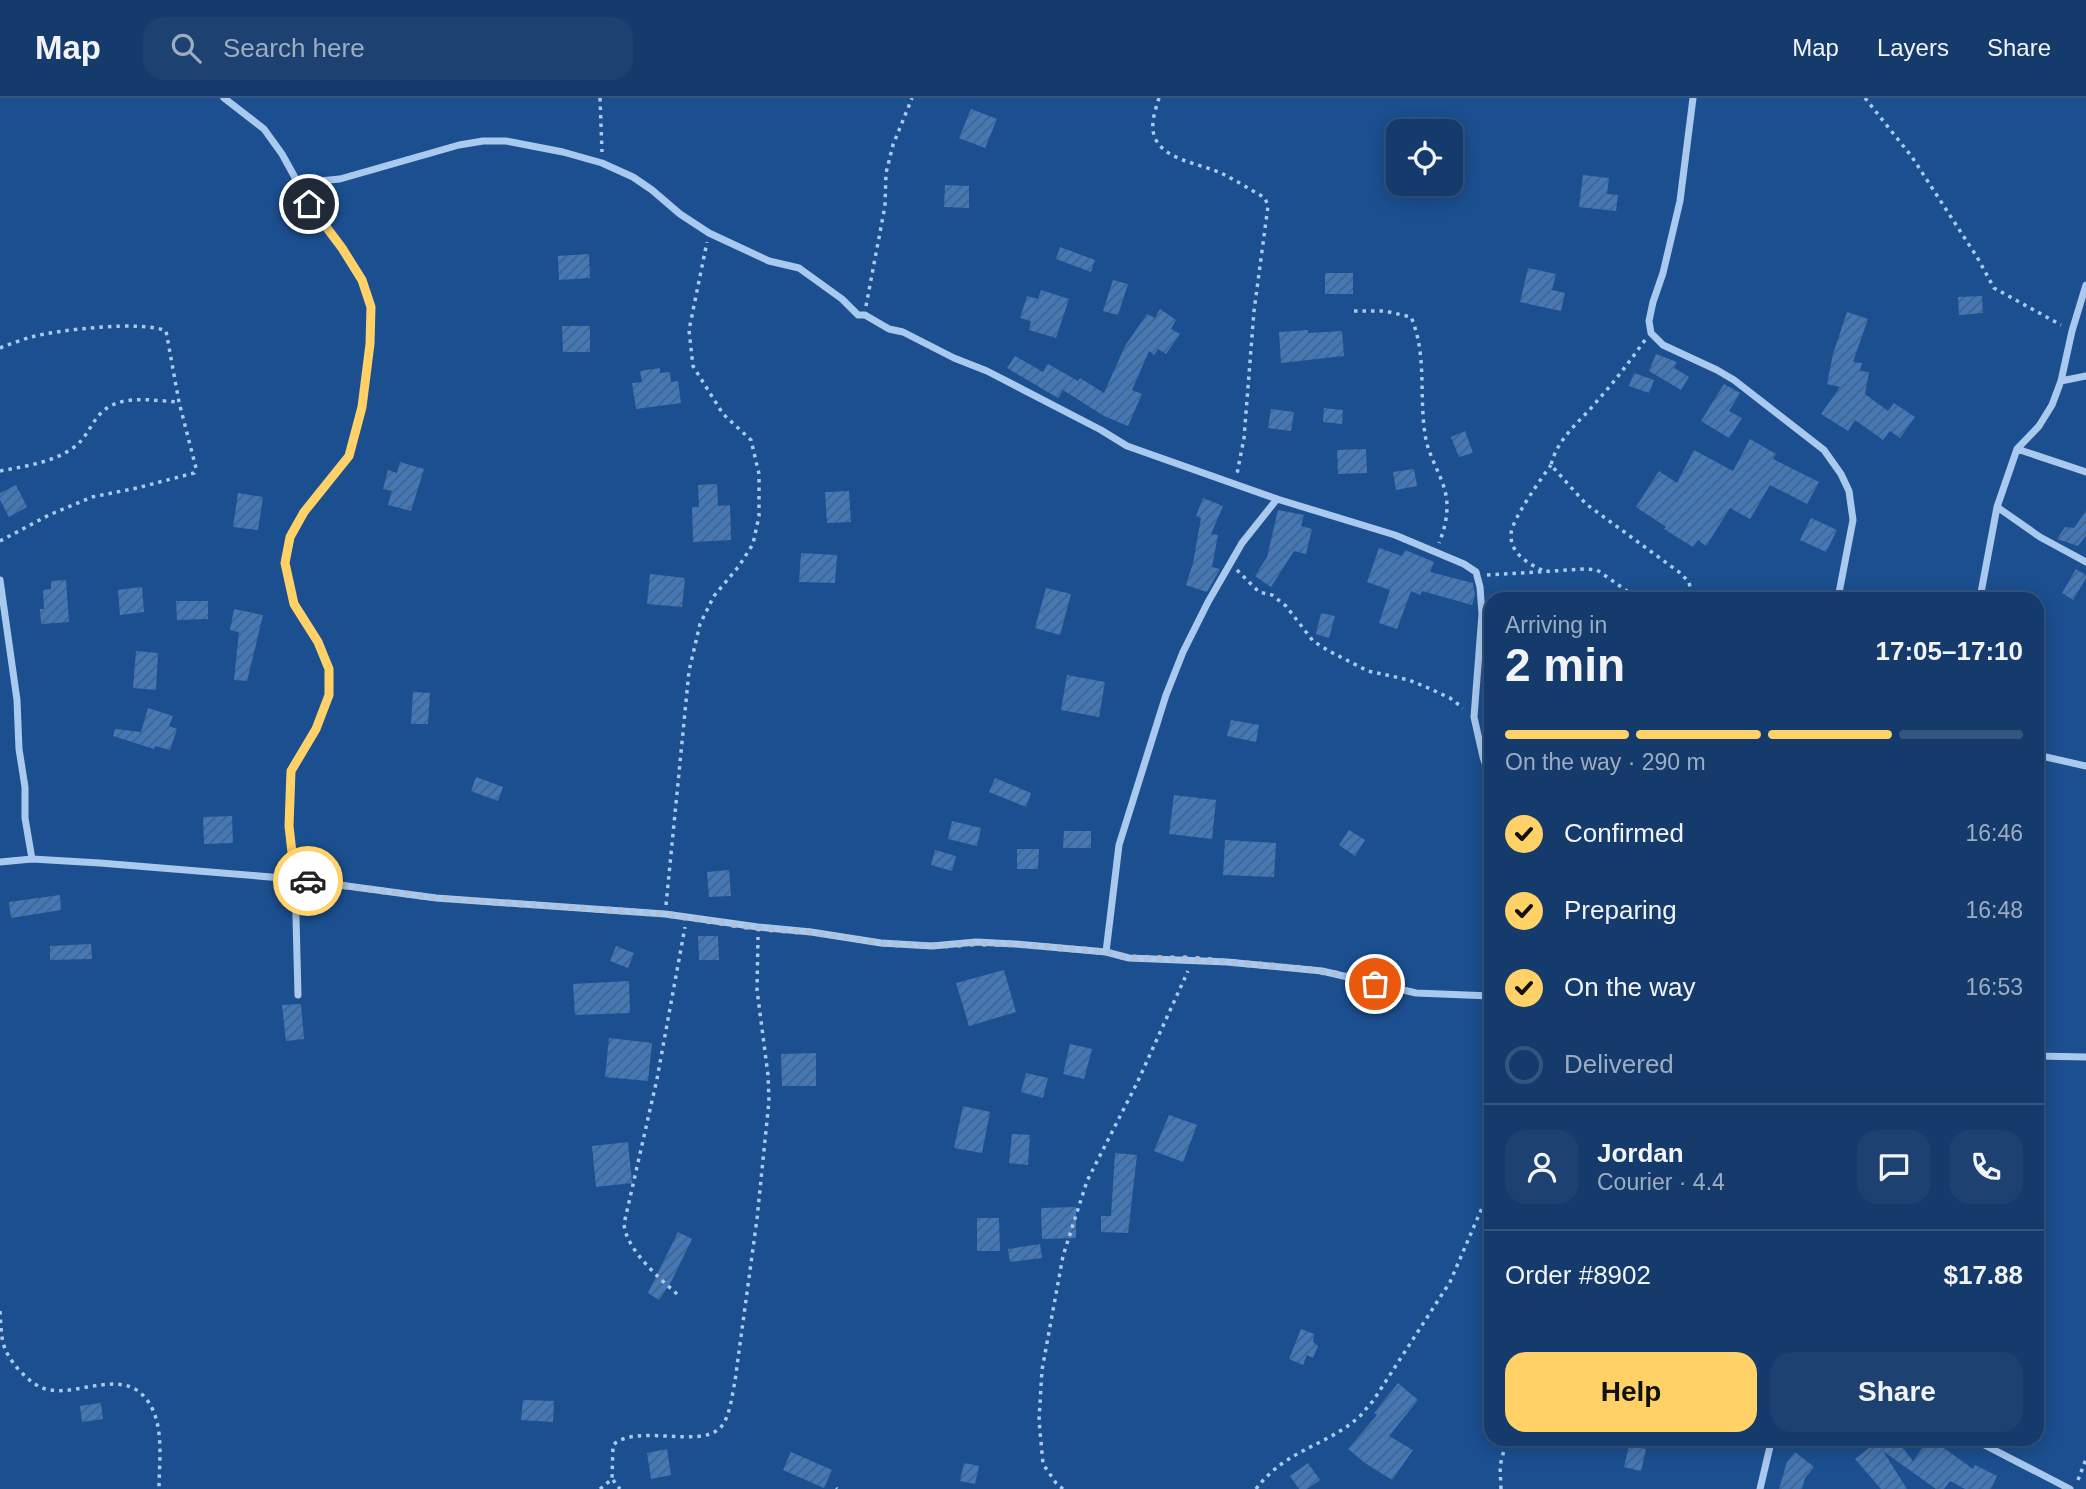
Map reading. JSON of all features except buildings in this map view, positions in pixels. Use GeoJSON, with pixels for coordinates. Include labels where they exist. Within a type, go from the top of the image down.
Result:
{"type":"FeatureCollection","features":[{"type":"Feature","properties":{"kind":"street"},"geometry":{"type":"LineString","coordinates":[[224,98],[264,129],[282,154],[309,204],[362,280],[371,307],[370,344],[362,407],[349,456],[304,512],[290,537],[285,563],[294,604],[318,642],[329,669],[329,695],[316,729],[291,771],[289,826],[295,879],[298,995]]}},
{"type":"Feature","properties":{"kind":"street"},"geometry":{"type":"LineString","coordinates":[[1693,98],[1680,201],[1663,273],[1653,302],[1649,321],[1651,333],[1663,345],[1734,380],[1824,450],[1849,491],[1853,520],[1839,592]]}},
{"type":"Feature","properties":{"kind":"street"},"geometry":{"type":"LineString","coordinates":[[298,183],[340,179],[459,145],[483,141],[506,141],[602,163],[642,183],[680,214],[709,233],[769,261],[799,268],[842,299],[858,315],[864,315],[889,329],[903,332],[1041,398],[1126,446],[1171,464],[1395,535],[1465,564],[1478,575],[1482,614],[1474,718],[1484,762]]}},
{"type":"Feature","properties":{"kind":"street"},"geometry":{"type":"LineString","coordinates":[[1981,592],[1997,507],[2017,449],[2039,426],[2052,405],[2061,381],[2086,285]]}},
{"type":"Feature","properties":{"kind":"street"},"geometry":{"type":"LineString","coordinates":[[2061,381],[2086,376]]}},
{"type":"Feature","properties":{"kind":"street"},"geometry":{"type":"LineString","coordinates":[[2017,449],[2086,472]]}},
{"type":"Feature","properties":{"kind":"street"},"geometry":{"type":"LineString","coordinates":[[1107,952],[1119,845],[1183,652],[1249,534],[1277,499]]}},
{"type":"Feature","properties":{"kind":"street"},"geometry":{"type":"LineString","coordinates":[[1997,507],[2040,537],[2086,562]]}},
{"type":"Feature","properties":{"kind":"street"},"geometry":{"type":"LineString","coordinates":[[0,580],[18,700],[25,818],[32,859]]}},
{"type":"Feature","properties":{"kind":"street"},"geometry":{"type":"LineString","coordinates":[[2044,757],[2086,766]]}},
{"type":"Feature","properties":{"kind":"street"},"geometry":{"type":"LineString","coordinates":[[0,862],[32,859],[295,879],[436,898],[665,914],[891,944],[932,946],[976,943],[1107,952],[1129,958],[1193,959],[1322,971],[1416,993],[1484,996]]}},
{"type":"Feature","properties":{"kind":"street"},"geometry":{"type":"LineString","coordinates":[[2044,1056],[2086,1057]]}},
{"type":"Feature","properties":{"kind":"street"},"geometry":{"type":"LineString","coordinates":[[1759,1489],[1770,1446]]}},
{"type":"Feature","properties":{"kind":"street"},"geometry":{"type":"LineString","coordinates":[[1987,1446],[2072,1489]]}},
{"type":"Feature","properties":{"kind":"path"},"geometry":{"type":"LineString","coordinates":[[600,98],[602,163]]}},
{"type":"Feature","properties":{"kind":"path"},"geometry":{"type":"LineString","coordinates":[[864,315],[885,206],[886,173],[893,145],[912,98]]}},
{"type":"Feature","properties":{"kind":"path"},"geometry":{"type":"LineString","coordinates":[[1159,98],[1152,120],[1155,139],[1163,148],[1183,160],[1221,173],[1265,198],[1268,206],[1254,312],[1244,438],[1235,483]]}},
{"type":"Feature","properties":{"kind":"path"},"geometry":{"type":"LineString","coordinates":[[1865,98],[1912,157],[1994,288],[2072,331]]}},
{"type":"Feature","properties":{"kind":"path"},"geometry":{"type":"LineString","coordinates":[[665,914],[689,671],[700,624],[715,596],[740,566],[753,544],[759,516],[759,474],[751,440],[723,414],[693,366],[689,330],[709,233]]}},
{"type":"Feature","properties":{"kind":"path"},"geometry":{"type":"LineString","coordinates":[[1354,311],[1385,311],[1411,317],[1419,335],[1423,361],[1421,390],[1426,440],[1433,464],[1444,482],[1447,506],[1445,530],[1436,552]]}},
{"type":"Feature","properties":{"kind":"path"},"geometry":{"type":"LineString","coordinates":[[0,348],[33,336],[134,326],[157,327],[166,331],[179,402],[196,468],[194,473],[92,497],[49,515],[0,541]]}},
{"type":"Feature","properties":{"kind":"path"},"geometry":{"type":"LineString","coordinates":[[1544,571],[1528,564],[1517,554],[1511,534],[1520,513],[1550,465],[1564,436],[1597,402],[1651,333]]}},
{"type":"Feature","properties":{"kind":"path"},"geometry":{"type":"LineString","coordinates":[[0,471],[55,459],[76,446],[100,414],[112,405],[123,401],[179,402]]}},
{"type":"Feature","properties":{"kind":"path"},"geometry":{"type":"LineString","coordinates":[[1550,465],[1586,505],[1679,572],[1689,582],[1691,592]]}},
{"type":"Feature","properties":{"kind":"path"},"geometry":{"type":"LineString","coordinates":[[1231,564],[1259,592],[1272,595],[1286,606],[1313,641],[1368,671],[1409,680],[1450,698],[1474,718]]}},
{"type":"Feature","properties":{"kind":"path"},"geometry":{"type":"LineString","coordinates":[[1478,575],[1597,570],[1628,592]]}},
{"type":"Feature","properties":{"kind":"path"},"geometry":{"type":"LineString","coordinates":[[677,1294],[650,1268],[625,1236],[624,1224],[657,1079],[687,918]]}},
{"type":"Feature","properties":{"kind":"path"},"geometry":{"type":"LineString","coordinates":[[620,1489],[612,1479],[614,1445],[620,1439],[639,1436],[707,1436],[720,1428],[730,1405],[757,1219],[769,1101],[757,990],[758,928]]}},
{"type":"Feature","properties":{"kind":"path"},"geometry":{"type":"LineString","coordinates":[[1063,1489],[1043,1464],[1039,1420],[1042,1370],[1063,1256],[1087,1181],[1137,1083],[1193,959]]}},
{"type":"Feature","properties":{"kind":"path"},"geometry":{"type":"LineString","coordinates":[[1256,1489],[1266,1475],[1293,1454],[1358,1418],[1373,1401],[1450,1282],[1484,1204]]}},
{"type":"Feature","properties":{"kind":"path"},"geometry":{"type":"LineString","coordinates":[[0,1311],[2,1346],[31,1383],[51,1390],[119,1384],[136,1388],[148,1400],[160,1440],[159,1489]]}},
{"type":"Feature","properties":{"kind":"path"},"geometry":{"type":"LineString","coordinates":[[1501,1489],[1500,1466],[1505,1446]]}},
{"type":"Feature","properties":{"kind":"path"},"geometry":{"type":"LineString","coordinates":[[2072,1489],[2086,1459]]}},
{"type":"Feature","properties":{"kind":"path"},"geometry":{"type":"LineString","coordinates":[[600,1489],[612,1479]]}},
{"type":"Feature","properties":{"kind":"way so far"},"geometry":{"type":"LineString","coordinates":[[308,881],[436,898],[665,914],[881,943],[932,946],[1015,944],[1107,952],[1152,960],[1193,959],[1305,969],[1349,976],[1375,984]]}},
{"type":"Feature","properties":{"kind":"route"},"geometry":{"type":"LineString","coordinates":[[308,881],[295,879],[289,826],[291,771],[316,729],[329,695],[329,669],[318,642],[294,604],[285,563],[290,537],[304,512],[349,456],[362,407],[371,325],[371,307],[362,280],[309,204]]}}]}
